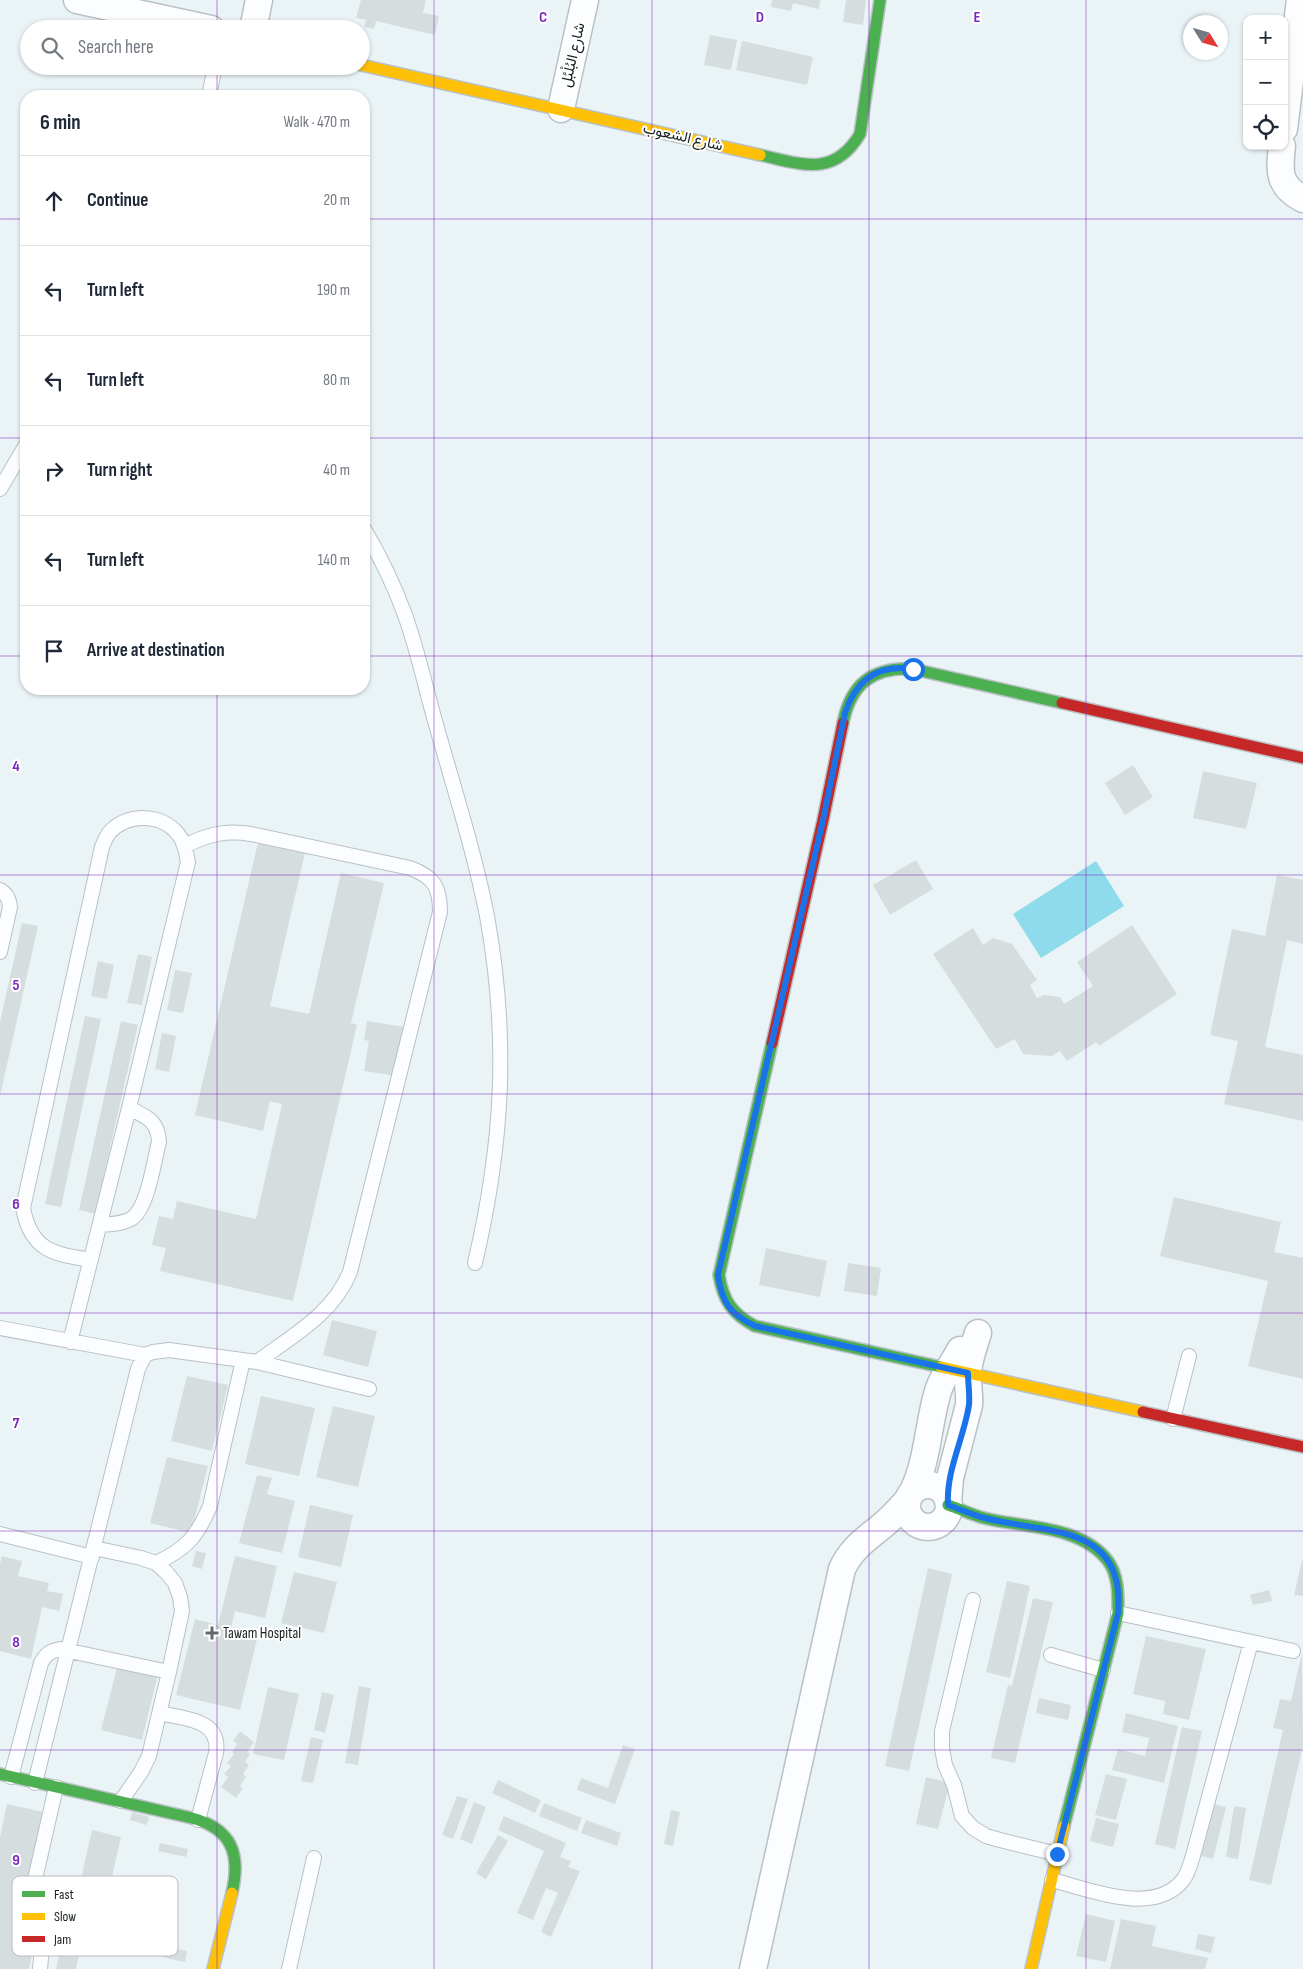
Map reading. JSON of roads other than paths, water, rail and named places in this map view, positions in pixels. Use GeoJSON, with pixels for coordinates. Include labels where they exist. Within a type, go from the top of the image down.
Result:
{"type":"FeatureCollection","features":[{"type":"Feature","properties":{"kind":"street"},"geometry":{"type":"LineString","coordinates":[[77,0],[169,20]]}},
{"type":"Feature","properties":{"kind":"street"},"geometry":{"type":"LineString","coordinates":[[255,20],[259,0]]}},
{"type":"Feature","properties":{"kind":"street","name":"شارع البُلْبُل"},"geometry":{"type":"LineString","coordinates":[[561,109],[585,0]]}},
{"type":"Feature","properties":{"kind":"street","name":"شارع الشعوب"},"geometry":{"type":"LineString","coordinates":[[370,67],[809,166],[820,166],[833,162],[843,156],[854,145],[860,134],[880,0]]}},
{"type":"Feature","properties":{"kind":"street"},"geometry":{"type":"LineString","coordinates":[[1287,105],[1300,0]]}},
{"type":"Feature","properties":{"kind":"street"},"geometry":{"type":"LineString","coordinates":[[1282,150],[1280,171],[1283,181],[1288,189],[1303,199]]}},
{"type":"Feature","properties":{"kind":"street"},"geometry":{"type":"LineString","coordinates":[[1303,758],[913,669],[900,667],[887,669],[864,680],[849,700],[718,1275],[720,1292],[728,1307],[740,1319],[755,1326],[1303,1447]]}},
{"type":"Feature","properties":{"kind":"street"},"geometry":{"type":"LineString","coordinates":[[912,1505],[929,1527],[946,1509],[950,1478],[969,1405],[970,1393],[958,1371],[962,1347],[973,1331]]}},
{"type":"Feature","properties":{"kind":"street"},"geometry":{"type":"LineString","coordinates":[[912,1505],[922,1469],[938,1392],[943,1378],[958,1371]]}},
{"type":"Feature","properties":{"kind":"street"},"geometry":{"type":"LineString","coordinates":[[753,1969],[842,1569],[852,1551],[869,1536],[900,1526],[912,1505],[919,1487],[926,1485],[940,1489],[946,1509]]}},
{"type":"Feature","properties":{"kind":"street"},"geometry":{"type":"LineString","coordinates":[[946,1509],[1072,1534],[1088,1542],[1102,1553],[1112,1567],[1118,1584],[1118,1613],[1057,1854],[1031,1969]]}},
{"type":"Feature","properties":{"kind":"street"},"geometry":{"type":"LineString","coordinates":[[5,1776],[122,1801],[198,1820],[209,1824],[227,1838],[234,1849],[237,1862],[236,1876],[213,1969]]}},
{"type":"Feature","properties":{"kind":"lane"},"geometry":{"type":"LineString","coordinates":[[210,90],[213,75]]}},
{"type":"Feature","properties":{"kind":"lane"},"geometry":{"type":"LineString","coordinates":[[0,489],[20,455]]}},
{"type":"Feature","properties":{"kind":"lane"},"geometry":{"type":"LineString","coordinates":[[370,541],[390,579],[405,614],[417,651],[476,870],[494,960],[501,1043],[501,1088],[492,1175],[485,1219],[474,1263]]}},
{"type":"Feature","properties":{"kind":"lane"},"geometry":{"type":"LineString","coordinates":[[70,1342],[100,1225],[129,1108],[188,862],[185,846],[177,833],[165,823],[151,818],[136,818],[121,824],[110,833],[102,846],[23,1208],[26,1224],[30,1231],[48,1249],[63,1256],[91,1260]]}},
{"type":"Feature","properties":{"kind":"lane"},"geometry":{"type":"LineString","coordinates":[[156,1563],[171,1556],[184,1546],[195,1536],[204,1521],[210,1506],[250,1361],[322,1314],[331,1305],[345,1284],[350,1272],[440,912],[440,897],[434,884],[424,873],[410,868],[234,831],[217,832],[201,837],[185,846]]}},
{"type":"Feature","properties":{"kind":"lane"},"geometry":{"type":"LineString","coordinates":[[0,890],[10,900],[10,907],[0,952]]}},
{"type":"Feature","properties":{"kind":"lane"},"geometry":{"type":"LineString","coordinates":[[100,1225],[123,1223],[133,1218],[140,1210],[159,1142],[155,1124],[129,1108]]}},
{"type":"Feature","properties":{"kind":"lane"},"geometry":{"type":"LineString","coordinates":[[0,1328],[145,1356]]}},
{"type":"Feature","properties":{"kind":"lane"},"geometry":{"type":"LineString","coordinates":[[35,1782],[138,1369],[145,1356],[152,1352],[169,1350],[250,1361],[369,1389]]}},
{"type":"Feature","properties":{"kind":"lane"},"geometry":{"type":"LineString","coordinates":[[1174,1418],[1189,1356]]}},
{"type":"Feature","properties":{"kind":"lane"},"geometry":{"type":"LineString","coordinates":[[0,1534],[93,1553],[141,1558],[156,1563],[175,1583],[180,1596],[182,1611],[160,1713],[149,1756],[122,1801]]}},
{"type":"Feature","properties":{"kind":"lane"},"geometry":{"type":"LineString","coordinates":[[973,1600],[944,1723],[942,1748],[945,1765],[954,1785],[962,1816],[973,1828],[993,1838],[1057,1854]]}},
{"type":"Feature","properties":{"kind":"lane"},"geometry":{"type":"LineString","coordinates":[[1118,1613],[1293,1651]]}},
{"type":"Feature","properties":{"kind":"lane"},"geometry":{"type":"LineString","coordinates":[[1052,1880],[1131,1900],[1149,1899],[1166,1893],[1181,1882],[1188,1872],[1194,1852],[1251,1642]]}},
{"type":"Feature","properties":{"kind":"lane"},"geometry":{"type":"LineString","coordinates":[[5,1776],[41,1663],[52,1650],[68,1650],[169,1672]]}},
{"type":"Feature","properties":{"kind":"lane"},"geometry":{"type":"LineString","coordinates":[[1050,1655],[1104,1670]]}},
{"type":"Feature","properties":{"kind":"lane"},"geometry":{"type":"LineString","coordinates":[[160,1713],[208,1726],[215,1734],[218,1743],[198,1820]]}},
{"type":"Feature","properties":{"kind":"lane"},"geometry":{"type":"LineString","coordinates":[[36,1876],[56,1787]]}},
{"type":"Feature","properties":{"kind":"lane"},"geometry":{"type":"LineString","coordinates":[[289,1969],[314,1858]]}},
{"type":"Feature","properties":{"kind":"lane"},"geometry":{"type":"LineString","coordinates":[[40,1969],[41,1956]]}},
{"type":"Feature","properties":{"kind":"water"},"geometry":{"type":"Polygon","coordinates":[[[1096,861],[1124,906],[1041,958],[1013,914],[1096,861]]]}},
{"type":"Feature","properties":{"kind":"place","name":"Tawam Hospital"},"geometry":{"type":"Point","coordinates":[212,1633]}}]}
